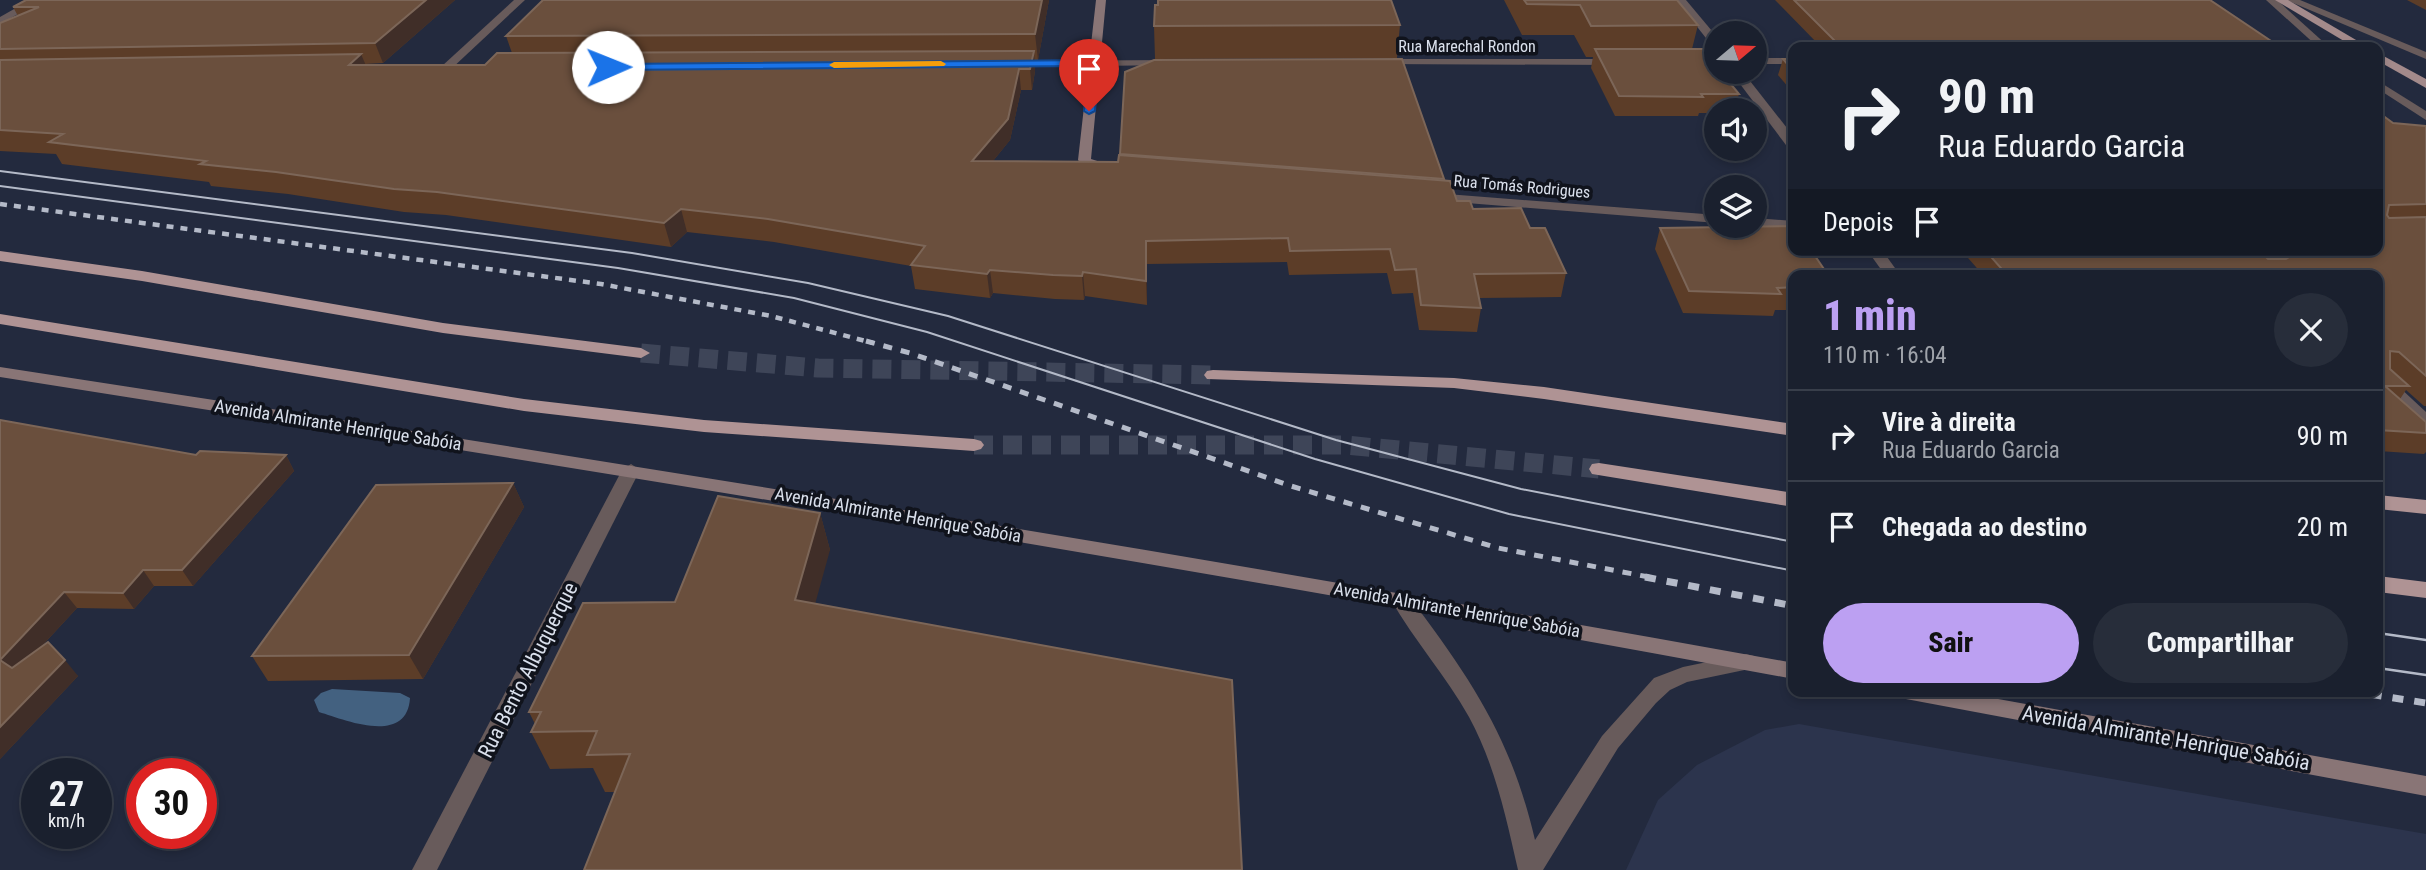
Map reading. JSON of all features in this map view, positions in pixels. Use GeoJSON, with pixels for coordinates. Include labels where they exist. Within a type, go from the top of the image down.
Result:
{"type":"FeatureCollection","features":[{"type":"Feature","properties":{"kind":"highway"},"geometry":{"type":"LineString","coordinates":[[0,256],[142,276],[443,328],[641,352]]}},
{"type":"Feature","properties":{"kind":"highway"},"geometry":{"type":"LineString","coordinates":[[0,318],[524,405],[704,426],[974,445]]}},
{"type":"Feature","properties":{"kind":"highway"},"geometry":{"type":"LineString","coordinates":[[1213,375],[1454,383],[1544,393],[1788,429]]}},
{"type":"Feature","properties":{"kind":"highway"},"geometry":{"type":"LineString","coordinates":[[1599,469],[1788,499]]}},
{"type":"Feature","properties":{"kind":"highway"},"geometry":{"type":"LineString","coordinates":[[2383,503],[2426,507]]}},
{"type":"Feature","properties":{"kind":"highway"},"geometry":{"type":"LineString","coordinates":[[2383,585],[2426,590]]}},
{"type":"Feature","properties":{"kind":"main road"},"geometry":{"type":"LineString","coordinates":[[1101,0],[1084,160],[1089,164],[1120,171]]}},
{"type":"Feature","properties":{"kind":"main road"},"geometry":{"type":"LineString","coordinates":[[2280,0],[2353,42]]}},
{"type":"Feature","properties":{"kind":"main road"},"geometry":{"type":"LineString","coordinates":[[2383,59],[2426,84]]}},
{"type":"Feature","properties":{"kind":"main road","name":"Avenida Almirante Henrique Sabóia"},"geometry":{"type":"LineString","coordinates":[[0,372],[631,470],[1401,600],[1788,670]]}},
{"type":"Feature","properties":{"kind":"main road","name":"Avenida Almirante Henrique Sabóia"},"geometry":{"type":"LineString","coordinates":[[1939,697],[2426,786]]}},
{"type":"Feature","properties":{"kind":"street"},"geometry":{"type":"LineString","coordinates":[[0,21],[38,0]]}},
{"type":"Feature","properties":{"kind":"street"},"geometry":{"type":"LineString","coordinates":[[446,68],[520,0]]}},
{"type":"Feature","properties":{"kind":"street"},"geometry":{"type":"LineString","coordinates":[[1681,0],[1704,29]]}},
{"type":"Feature","properties":{"kind":"street"},"geometry":{"type":"LineString","coordinates":[[2271,0],[2318,42]]}},
{"type":"Feature","properties":{"kind":"street"},"geometry":{"type":"LineString","coordinates":[[2291,0],[2426,56]]}},
{"type":"Feature","properties":{"kind":"street"},"geometry":{"type":"LineString","coordinates":[[1768,61],[1788,61]]}},
{"type":"Feature","properties":{"kind":"street","name":"Rua Marechal Rondon"},"geometry":{"type":"LineString","coordinates":[[1371,62],[1634,62]]}},
{"type":"Feature","properties":{"kind":"street"},"geometry":{"type":"LineString","coordinates":[[998,64],[1177,63]]}},
{"type":"Feature","properties":{"kind":"street"},"geometry":{"type":"LineString","coordinates":[[432,68],[460,68]]}},
{"type":"Feature","properties":{"kind":"street"},"geometry":{"type":"LineString","coordinates":[[1746,84],[1788,138]]}},
{"type":"Feature","properties":{"kind":"street"},"geometry":{"type":"LineString","coordinates":[[2383,87],[2426,116]]}},
{"type":"Feature","properties":{"kind":"street","name":"Rua Tomás Rodrigues"},"geometry":{"type":"LineString","coordinates":[[1414,195],[1704,218]]}},
{"type":"Feature","properties":{"kind":"street"},"geometry":{"type":"LineString","coordinates":[[1767,223],[1788,225]]}},
{"type":"Feature","properties":{"kind":"street"},"geometry":{"type":"LineString","coordinates":[[1879,256],[1889,270]]}},
{"type":"Feature","properties":{"kind":"street"},"geometry":{"type":"LineString","coordinates":[[2383,382],[2426,421]]}},
{"type":"Feature","properties":{"kind":"street","name":"Rua Bento Albuquerque"},"geometry":{"type":"LineString","coordinates":[[424,870],[631,470]]}},
{"type":"Feature","properties":{"kind":"street"},"geometry":{"type":"LineString","coordinates":[[1401,600],[1431,641],[1481,720],[1507,779],[1530,870],[1610,742],[1647,697],[1662,684],[1684,675],[1746,662]]}},
{"type":"Feature","properties":{"kind":"shaded area"},"geometry":{"type":"Polygon","coordinates":[[[332,689],[400,693],[410,698],[406,713],[398,722],[387,726],[373,726],[319,712],[314,700],[321,693],[332,689]]]}},
{"type":"Feature","properties":{"kind":"shaded area"},"geometry":{"type":"Polygon","coordinates":[[[1799,724],[2426,834],[2426,870],[1626,870],[1658,800],[1697,765],[1765,730],[1799,724]]]}},
{"type":"Feature","properties":{"kind":"building"},"geometry":{"type":"Polygon","coordinates":[[[26,0],[426,0],[375,43],[0,49],[0,23],[39,7],[13,7],[26,0]]]}},
{"type":"Feature","properties":{"kind":"building"},"geometry":{"type":"Polygon","coordinates":[[[543,0],[1042,0],[1035,34],[506,36],[543,0]]]}},
{"type":"Feature","properties":{"kind":"building"},"geometry":{"type":"Polygon","coordinates":[[[1158,0],[1391,0],[1400,25],[1154,26],[1155,5],[1158,5],[1158,0]]]}},
{"type":"Feature","properties":{"kind":"building"},"geometry":{"type":"Polygon","coordinates":[[[1524,0],[1677,0],[1698,25],[1591,26],[1580,5],[1527,4],[1524,0]]]}},
{"type":"Feature","properties":{"kind":"building"},"geometry":{"type":"Polygon","coordinates":[[[1794,0],[2210,0],[2273,42],[1836,42],[1794,0]]]}},
{"type":"Feature","properties":{"kind":"building"},"geometry":{"type":"Polygon","coordinates":[[[1595,49],[1703,49],[1704,84],[1731,84],[1739,94],[1701,94],[1703,97],[1619,96],[1595,49]]]}},
{"type":"Feature","properties":{"kind":"building"},"geometry":{"type":"Polygon","coordinates":[[[1034,51],[1030,69],[1019,69],[1008,119],[972,161],[1118,162],[1119,155],[1450,181],[1457,201],[1470,201],[1473,209],[1521,208],[1530,228],[1545,228],[1566,273],[1474,274],[1481,308],[1421,305],[1416,269],[1395,270],[1390,249],[1290,251],[1288,238],[1146,241],[1146,281],[1083,272],[1082,276],[990,270],[987,274],[911,265],[925,246],[768,219],[681,209],[664,223],[437,192],[200,164],[206,161],[49,142],[63,134],[0,130],[0,60],[361,54],[349,65],[485,65],[497,53],[1034,51]]]}},
{"type":"Feature","properties":{"kind":"building"},"geometry":{"type":"Polygon","coordinates":[[[1402,59],[1444,179],[1120,154],[1125,72],[1154,60],[1402,59]]]}},
{"type":"Feature","properties":{"kind":"building"},"geometry":{"type":"Polygon","coordinates":[[[2383,116],[2393,123],[2426,126],[2426,204],[2389,205],[2387,215],[2389,218],[2426,217],[2426,376],[2399,352],[2390,351],[2390,369],[2409,386],[2385,386],[2426,422],[2426,433],[2383,430],[2383,270],[2003,270],[1990,256],[2265,256],[2268,259],[2383,256],[2383,116]]]}},
{"type":"Feature","properties":{"kind":"building"},"geometry":{"type":"Polygon","coordinates":[[[1767,226],[1788,226],[1788,256],[1815,256],[1825,270],[1788,270],[1788,287],[1777,288],[1781,294],[1689,291],[1660,228],[1704,227],[1704,238],[1767,238],[1767,226]]]}},
{"type":"Feature","properties":{"kind":"building"},"geometry":{"type":"Polygon","coordinates":[[[0,420],[196,455],[200,451],[286,455],[182,570],[143,570],[123,593],[64,592],[0,660],[0,420]]]}},
{"type":"Feature","properties":{"kind":"building"},"geometry":{"type":"Polygon","coordinates":[[[513,483],[409,655],[252,656],[376,485],[513,483]]]}},
{"type":"Feature","properties":{"kind":"building"},"geometry":{"type":"Polygon","coordinates":[[[718,496],[820,513],[795,600],[1232,680],[1242,870],[584,870],[630,754],[587,755],[597,731],[531,732],[541,712],[529,712],[583,603],[675,602],[718,496]]]}},
{"type":"Feature","properties":{"kind":"building"},"geometry":{"type":"Polygon","coordinates":[[[48,642],[65,660],[0,727],[0,660],[12,668],[48,642]]]}},
{"type":"Feature","properties":{"kind":"tunnel"},"geometry":{"type":"LineString","coordinates":[[641,353],[818,368],[1213,375]]}},
{"type":"Feature","properties":{"kind":"tunnel"},"geometry":{"type":"LineString","coordinates":[[974,445],[1345,445],[1599,469]]}},
{"type":"Feature","properties":{"kind":"tram line"},"geometry":{"type":"LineString","coordinates":[[0,171],[632,253],[808,283],[948,316],[1336,440],[1521,489],[1788,541]]}},
{"type":"Feature","properties":{"kind":"tram line"},"geometry":{"type":"LineString","coordinates":[[0,186],[618,268],[794,298],[927,332],[1315,459],[1509,514],[1788,570]]}},
{"type":"Feature","properties":{"kind":"tram line"},"geometry":{"type":"LineString","coordinates":[[2383,634],[2426,640]]}},
{"type":"Feature","properties":{"kind":"tram line"},"geometry":{"type":"LineString","coordinates":[[2383,669],[2426,675]]}},
{"type":"Feature","properties":{"kind":"railway"},"geometry":{"type":"LineString","coordinates":[[0,204],[601,284],[771,316],[873,343]]}},
{"type":"Feature","properties":{"kind":"railway"},"geometry":{"type":"LineString","coordinates":[[866,341],[910,353],[1291,486],[1498,548],[1654,578]]}},
{"type":"Feature","properties":{"kind":"railway"},"geometry":{"type":"LineString","coordinates":[[1645,577],[1788,605]]}},
{"type":"Feature","properties":{"kind":"railway"},"geometry":{"type":"LineString","coordinates":[[2383,696],[2426,703]]}},
{"type":"Feature","properties":{"kind":"slow traffic"},"geometry":{"type":"LineString","coordinates":[[834,65],[941,64]]}},
{"type":"Feature","properties":{"kind":"route"},"geometry":{"type":"LineString","coordinates":[[608,67],[1094,63],[1089,111]]}}]}
